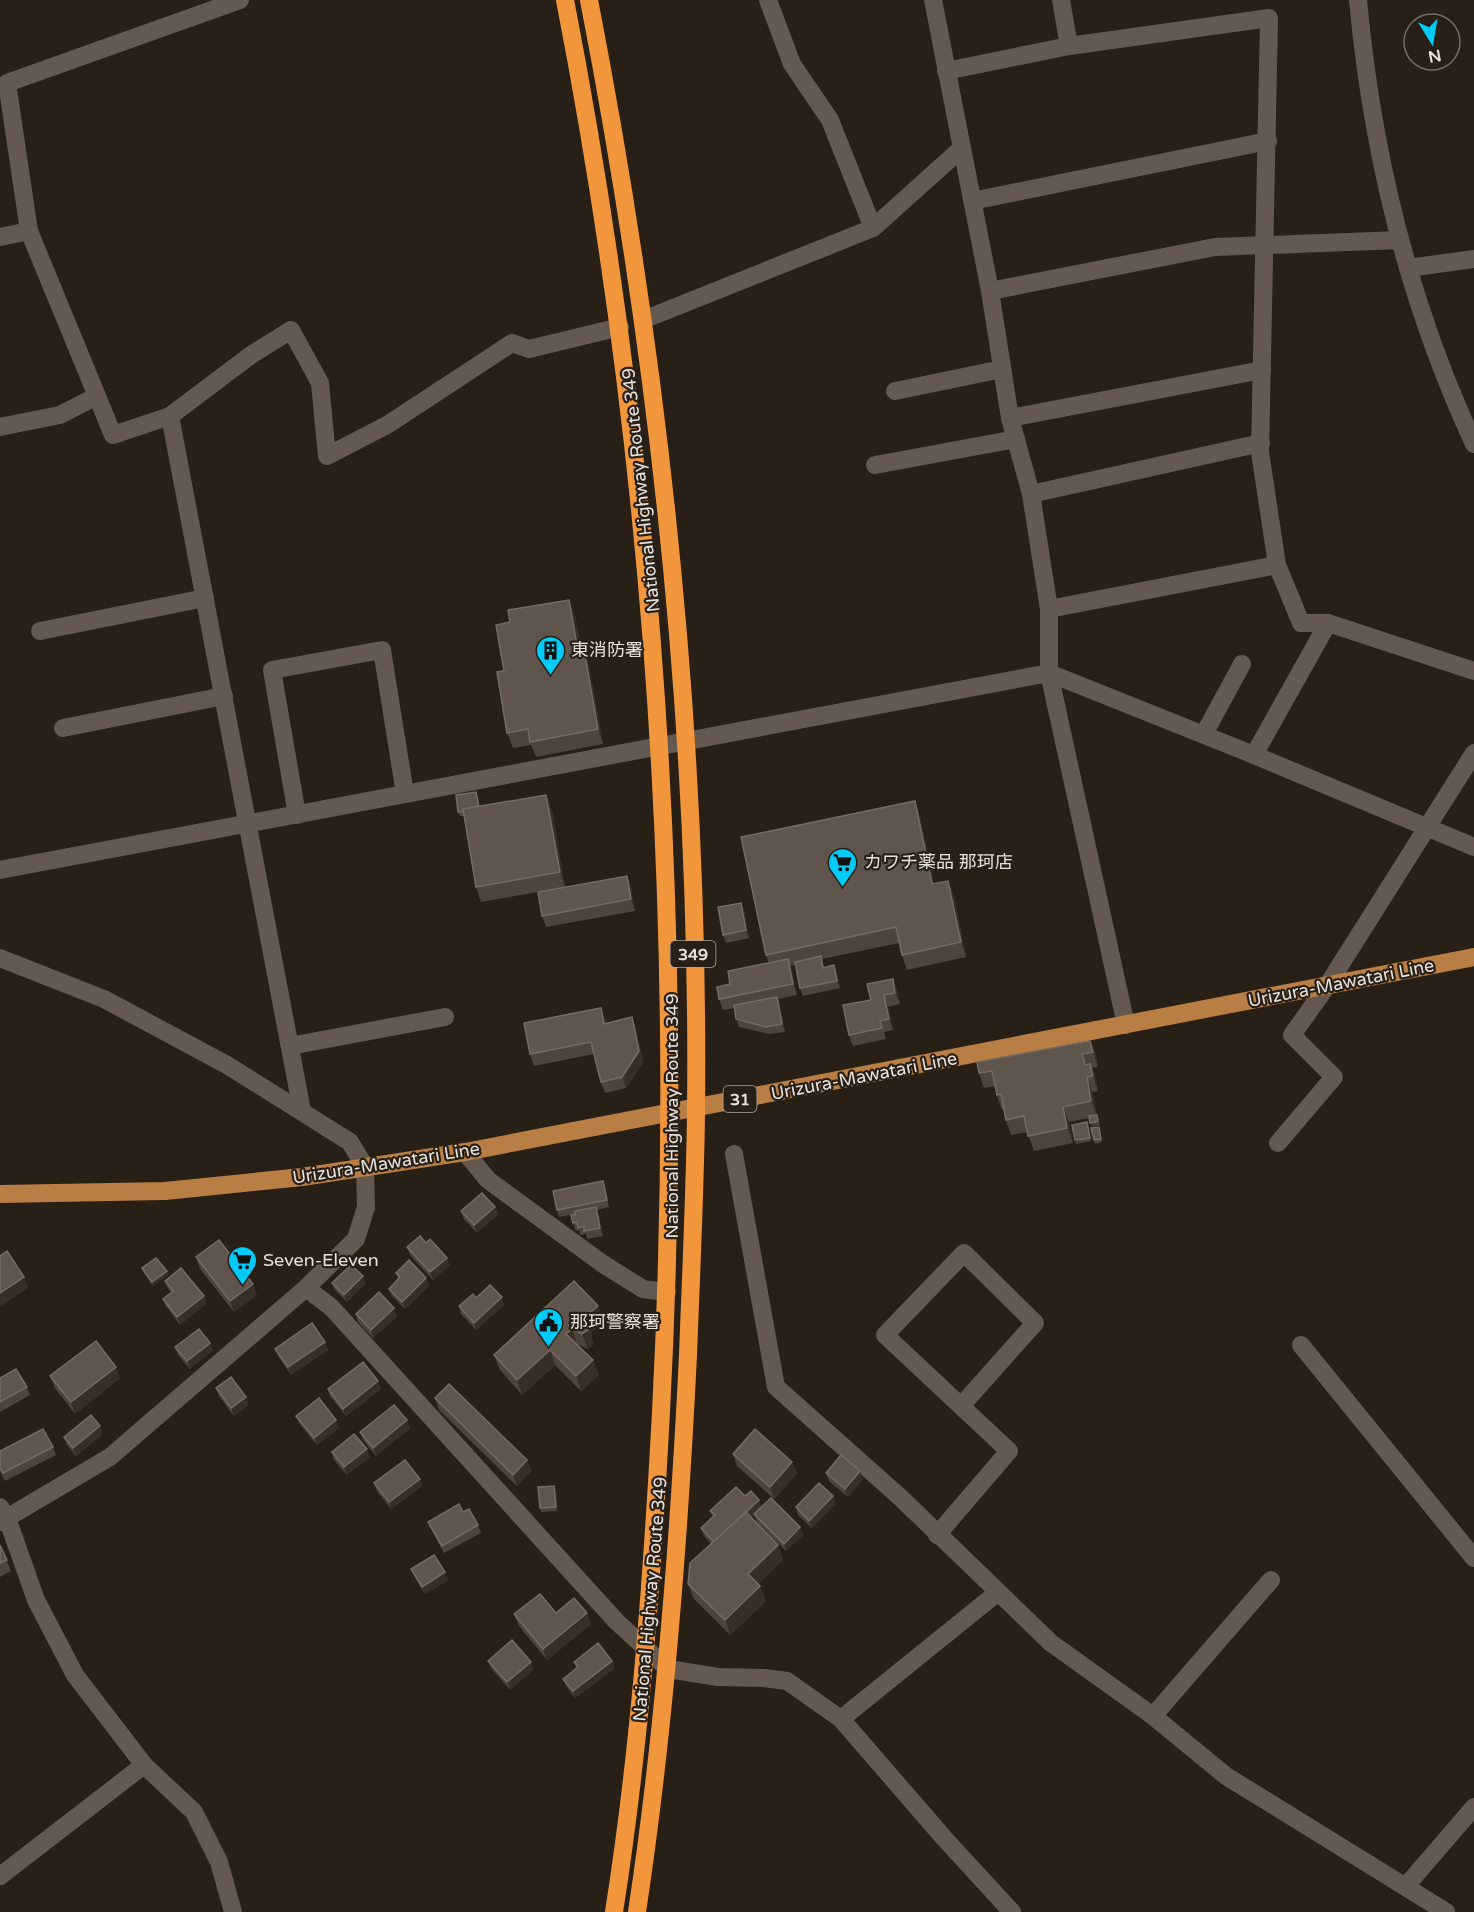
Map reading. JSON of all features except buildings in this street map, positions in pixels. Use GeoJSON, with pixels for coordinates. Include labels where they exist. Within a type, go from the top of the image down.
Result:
{"type":"FeatureCollection","features":[{"type":"Feature","properties":{"kind":"highway","name":"National Highway Route 349"},"geometry":{"type":"LineString","coordinates":[[565,0],[589,125],[620,327],[639,483],[661,746],[666,861],[670,1114],[668,1292],[645,1646],[614,1912]]}},
{"type":"Feature","properties":{"kind":"highway","name":"National Highway Route 349"},"geometry":{"type":"LineString","coordinates":[[589,0],[612,119],[643,320],[663,490],[685,742],[692,862],[696,1108],[681,1506],[668,1669],[637,1912]]}},
{"type":"Feature","properties":{"kind":"main road","name":"Urizura-Mawatari Line"},"geometry":{"type":"LineString","coordinates":[[0,1194],[165,1191],[302,1177],[465,1152],[1474,957]]}},
{"type":"Feature","properties":{"kind":"street"},"geometry":{"type":"LineString","coordinates":[[240,0],[7,83],[29,231],[113,435],[170,416],[251,355],[291,330],[320,383],[327,456],[387,425],[512,343],[529,349],[620,327]]}},
{"type":"Feature","properties":{"kind":"street"},"geometry":{"type":"LineString","coordinates":[[768,0],[792,64],[830,120],[873,228]]}},
{"type":"Feature","properties":{"kind":"street"},"geometry":{"type":"LineString","coordinates":[[933,0],[990,291],[1010,418],[1031,494],[1049,609],[1049,673],[1126,1025]]}},
{"type":"Feature","properties":{"kind":"street"},"geometry":{"type":"LineString","coordinates":[[1061,0],[1069,46]]}},
{"type":"Feature","properties":{"kind":"street"},"geometry":{"type":"LineString","coordinates":[[1358,0],[1372,103],[1400,240],[1450,392],[1474,444]]}},
{"type":"Feature","properties":{"kind":"street"},"geometry":{"type":"LineString","coordinates":[[946,71],[1069,46],[1269,18],[1261,443],[1277,565],[1301,622],[1328,623],[1474,671]]}},
{"type":"Feature","properties":{"kind":"street"},"geometry":{"type":"LineString","coordinates":[[972,201],[1268,141]]}},
{"type":"Feature","properties":{"kind":"street"},"geometry":{"type":"LineString","coordinates":[[643,320],[873,228],[962,148]]}},
{"type":"Feature","properties":{"kind":"street"},"geometry":{"type":"LineString","coordinates":[[0,237],[29,231]]}},
{"type":"Feature","properties":{"kind":"street"},"geometry":{"type":"LineString","coordinates":[[990,291],[1215,248],[1266,243],[1400,240]]}},
{"type":"Feature","properties":{"kind":"street"},"geometry":{"type":"LineString","coordinates":[[1408,268],[1474,259]]}},
{"type":"Feature","properties":{"kind":"street"},"geometry":{"type":"LineString","coordinates":[[895,391],[1002,369]]}},
{"type":"Feature","properties":{"kind":"street"},"geometry":{"type":"LineString","coordinates":[[1010,418],[1262,370]]}},
{"type":"Feature","properties":{"kind":"street"},"geometry":{"type":"LineString","coordinates":[[0,427],[60,415],[97,396]]}},
{"type":"Feature","properties":{"kind":"street"},"geometry":{"type":"LineString","coordinates":[[170,416],[302,1111]]}},
{"type":"Feature","properties":{"kind":"street"},"geometry":{"type":"LineString","coordinates":[[875,465],[1016,439]]}},
{"type":"Feature","properties":{"kind":"street"},"geometry":{"type":"LineString","coordinates":[[1031,494],[1261,443]]}},
{"type":"Feature","properties":{"kind":"street"},"geometry":{"type":"LineString","coordinates":[[1049,609],[1277,565]]}},
{"type":"Feature","properties":{"kind":"street"},"geometry":{"type":"LineString","coordinates":[[40,631],[205,598]]}},
{"type":"Feature","properties":{"kind":"street"},"geometry":{"type":"LineString","coordinates":[[1254,754],[1328,623]]}},
{"type":"Feature","properties":{"kind":"street"},"geometry":{"type":"LineString","coordinates":[[297,814],[272,670],[382,651],[405,794]]}},
{"type":"Feature","properties":{"kind":"street"},"geometry":{"type":"LineString","coordinates":[[1204,735],[1242,664]]}},
{"type":"Feature","properties":{"kind":"street"},"geometry":{"type":"LineString","coordinates":[[0,870],[1049,673],[1254,754],[1474,847]]}},
{"type":"Feature","properties":{"kind":"street"},"geometry":{"type":"LineString","coordinates":[[63,728],[224,696]]}},
{"type":"Feature","properties":{"kind":"street"},"geometry":{"type":"LineString","coordinates":[[1278,1143],[1334,1077],[1292,1035],[1327,986],[1474,753]]}},
{"type":"Feature","properties":{"kind":"street"},"geometry":{"type":"LineString","coordinates":[[0,958],[104,999],[228,1065],[350,1142],[365,1167],[366,1207],[356,1239],[306,1288],[110,1457],[2,1516],[36,1599],[75,1675],[144,1765],[194,1812],[219,1862],[233,1912]]}},
{"type":"Feature","properties":{"kind":"street"},"geometry":{"type":"LineString","coordinates":[[290,1046],[445,1017]]}},
{"type":"Feature","properties":{"kind":"street"},"geometry":{"type":"LineString","coordinates":[[465,1152],[488,1180],[603,1264],[643,1289],[668,1292]]}},
{"type":"Feature","properties":{"kind":"street"},"geometry":{"type":"LineString","coordinates":[[734,1154],[776,1387],[901,1498],[1051,1644],[1153,1716],[1226,1776],[1446,1912]]}},
{"type":"Feature","properties":{"kind":"street"},"geometry":{"type":"LineString","coordinates":[[937,1535],[1009,1451],[885,1335],[964,1253],[1035,1323],[961,1406]]}},
{"type":"Feature","properties":{"kind":"street"},"geometry":{"type":"LineString","coordinates":[[306,1288],[331,1307],[616,1621],[668,1669],[718,1677],[764,1677],[787,1681],[841,1719],[944,1838],[1012,1912]]}},
{"type":"Feature","properties":{"kind":"street"},"geometry":{"type":"LineString","coordinates":[[1301,1346],[1474,1558]]}},
{"type":"Feature","properties":{"kind":"street"},"geometry":{"type":"LineString","coordinates":[[1153,1716],[1271,1580]]}},
{"type":"Feature","properties":{"kind":"street"},"geometry":{"type":"LineString","coordinates":[[841,1719],[997,1593]]}},
{"type":"Feature","properties":{"kind":"street"},"geometry":{"type":"LineString","coordinates":[[0,1876],[144,1765]]}},
{"type":"Feature","properties":{"kind":"street"},"geometry":{"type":"LineString","coordinates":[[1406,1886],[1474,1806]]}},
{"type":"Feature","properties":{"kind":"place","name":"東消防署"},"geometry":{"type":"Point","coordinates":[550,676]}},
{"type":"Feature","properties":{"kind":"place","name":"カワチ薬品 那珂店"},"geometry":{"type":"Point","coordinates":[843,888]}},
{"type":"Feature","properties":{"kind":"place","name":"Seven-Eleven"},"geometry":{"type":"Point","coordinates":[242,1286]}},
{"type":"Feature","properties":{"kind":"place","name":"那珂警察署"},"geometry":{"type":"Point","coordinates":[549,1348]}}]}
